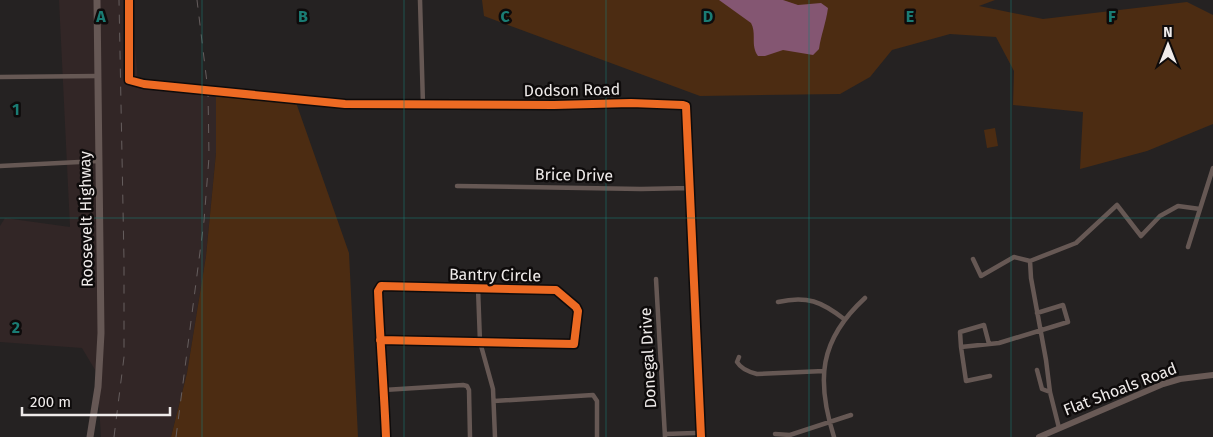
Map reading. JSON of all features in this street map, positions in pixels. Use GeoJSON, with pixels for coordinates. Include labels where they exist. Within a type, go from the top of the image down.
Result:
{"type":"FeatureCollection","features":[{"type":"Feature","properties":{"kind":"main road","name":"Roosevelt Highway"},"geometry":{"type":"LineString","coordinates":[[90,437],[98,388],[101,333],[97,0]]}},
{"type":"Feature","properties":{"kind":"street","name":"Dodson Road"},"geometry":{"type":"LineString","coordinates":[[129,0],[129,80],[144,84],[335,103],[631,103],[683,105],[687,109],[701,437]]}},
{"type":"Feature","properties":{"kind":"street"},"geometry":{"type":"LineString","coordinates":[[420,0],[423,104]]}},
{"type":"Feature","properties":{"kind":"street"},"geometry":{"type":"LineString","coordinates":[[0,77],[98,76]]}},
{"type":"Feature","properties":{"kind":"street"},"geometry":{"type":"LineString","coordinates":[[0,166],[100,162]]}},
{"type":"Feature","properties":{"kind":"street"},"geometry":{"type":"LineString","coordinates":[[1188,247],[1213,168]]}},
{"type":"Feature","properties":{"kind":"street","name":"Brice Drive"},"geometry":{"type":"LineString","coordinates":[[457,186],[690,188]]}},
{"type":"Feature","properties":{"kind":"street"},"geometry":{"type":"LineString","coordinates":[[973,259],[981,276],[1014,257],[1030,261],[1076,243],[1117,205],[1141,236],[1160,216],[1178,206],[1200,209]]}},
{"type":"Feature","properties":{"kind":"street"},"geometry":{"type":"LineString","coordinates":[[1030,261],[1031,278],[1050,392],[1059,428]]}},
{"type":"Feature","properties":{"kind":"street","name":"Donegal Drive"},"geometry":{"type":"LineString","coordinates":[[656,279],[665,436]]}},
{"type":"Feature","properties":{"kind":"street","name":"Bantry Circle"},"geometry":{"type":"LineString","coordinates":[[381,286],[556,290],[576,307],[578,311],[574,344],[380,340],[378,291],[381,286]]}},
{"type":"Feature","properties":{"kind":"street"},"geometry":{"type":"LineString","coordinates":[[478,288],[480,342],[491,378],[496,437]]}},
{"type":"Feature","properties":{"kind":"street"},"geometry":{"type":"LineString","coordinates":[[834,437],[824,397],[824,371],[830,346],[844,320],[865,298]]}},
{"type":"Feature","properties":{"kind":"street"},"geometry":{"type":"LineString","coordinates":[[778,302],[795,299],[813,301],[828,307],[844,320]]}},
{"type":"Feature","properties":{"kind":"street"},"geometry":{"type":"LineString","coordinates":[[961,347],[999,343],[1068,322],[1063,305],[1037,313]]}},
{"type":"Feature","properties":{"kind":"street"},"geometry":{"type":"LineString","coordinates":[[989,344],[984,325],[960,332],[966,381],[990,376]]}},
{"type":"Feature","properties":{"kind":"street"},"geometry":{"type":"LineString","coordinates":[[380,340],[386,437]]}},
{"type":"Feature","properties":{"kind":"street"},"geometry":{"type":"LineString","coordinates":[[738,357],[737,362],[739,366],[756,374],[824,371]]}},
{"type":"Feature","properties":{"kind":"street"},"geometry":{"type":"LineString","coordinates":[[1037,370],[1042,389],[1050,392]]}},
{"type":"Feature","properties":{"kind":"street","name":"Flat Shoals Road"},"geometry":{"type":"LineString","coordinates":[[1039,437],[1163,384],[1180,379],[1213,375]]}},
{"type":"Feature","properties":{"kind":"street"},"geometry":{"type":"LineString","coordinates":[[384,390],[467,386],[469,390],[470,437]]}},
{"type":"Feature","properties":{"kind":"street"},"geometry":{"type":"LineString","coordinates":[[494,401],[593,395],[597,402],[597,437]]}},
{"type":"Feature","properties":{"kind":"street"},"geometry":{"type":"LineString","coordinates":[[775,434],[790,435],[851,415]]}},
{"type":"Feature","properties":{"kind":"street"},"geometry":{"type":"LineString","coordinates":[[665,436],[695,433]]}},
{"type":"Feature","properties":{"kind":"shaded area"},"geometry":{"type":"Polygon","coordinates":[[[59,0],[131,0],[138,82],[216,91],[216,153],[206,256],[187,373],[171,437],[101,437],[97,373],[82,348],[0,342],[0,226],[5,218],[70,227],[59,0]]]}},
{"type":"Feature","properties":{"kind":"shaded area"},"geometry":{"type":"Polygon","coordinates":[[[482,0],[995,0],[979,6],[1043,19],[1187,2],[1213,15],[1213,124],[1147,151],[1080,169],[1083,112],[1013,105],[1014,71],[996,37],[950,34],[892,50],[870,77],[840,94],[700,96],[484,16],[482,0]]]}},
{"type":"Feature","properties":{"kind":"shaded area"},"geometry":{"type":"Polygon","coordinates":[[[719,0],[783,0],[798,5],[821,3],[828,8],[819,49],[813,55],[783,50],[765,56],[758,56],[754,48],[754,31],[751,23],[719,0]]]}},
{"type":"Feature","properties":{"kind":"shaded area"},"geometry":{"type":"Polygon","coordinates":[[[216,91],[293,94],[349,253],[358,437],[171,437],[187,373],[206,256],[216,153],[216,91]]]}},
{"type":"Feature","properties":{"kind":"shaded area"},"geometry":{"type":"Polygon","coordinates":[[[995,128],[998,146],[987,148],[984,130],[995,128]]]}},
{"type":"Feature","properties":{"kind":"railway"},"geometry":{"type":"LineString","coordinates":[[114,437],[124,357],[119,0]]}},
{"type":"Feature","properties":{"kind":"railway"},"geometry":{"type":"LineString","coordinates":[[176,437],[204,221],[209,157],[208,91],[197,0]]}},
{"type":"Feature","properties":{"kind":"cycle path"},"geometry":{"type":"LineString","coordinates":[[129,0],[129,80],[144,84],[345,104],[554,105],[631,103],[686,106],[701,437]]}},
{"type":"Feature","properties":{"kind":"cycle path"},"geometry":{"type":"LineString","coordinates":[[380,340],[574,344],[578,311],[576,307],[556,290],[381,286],[378,291],[380,328],[381,346],[384,400],[386,437]]}}]}
